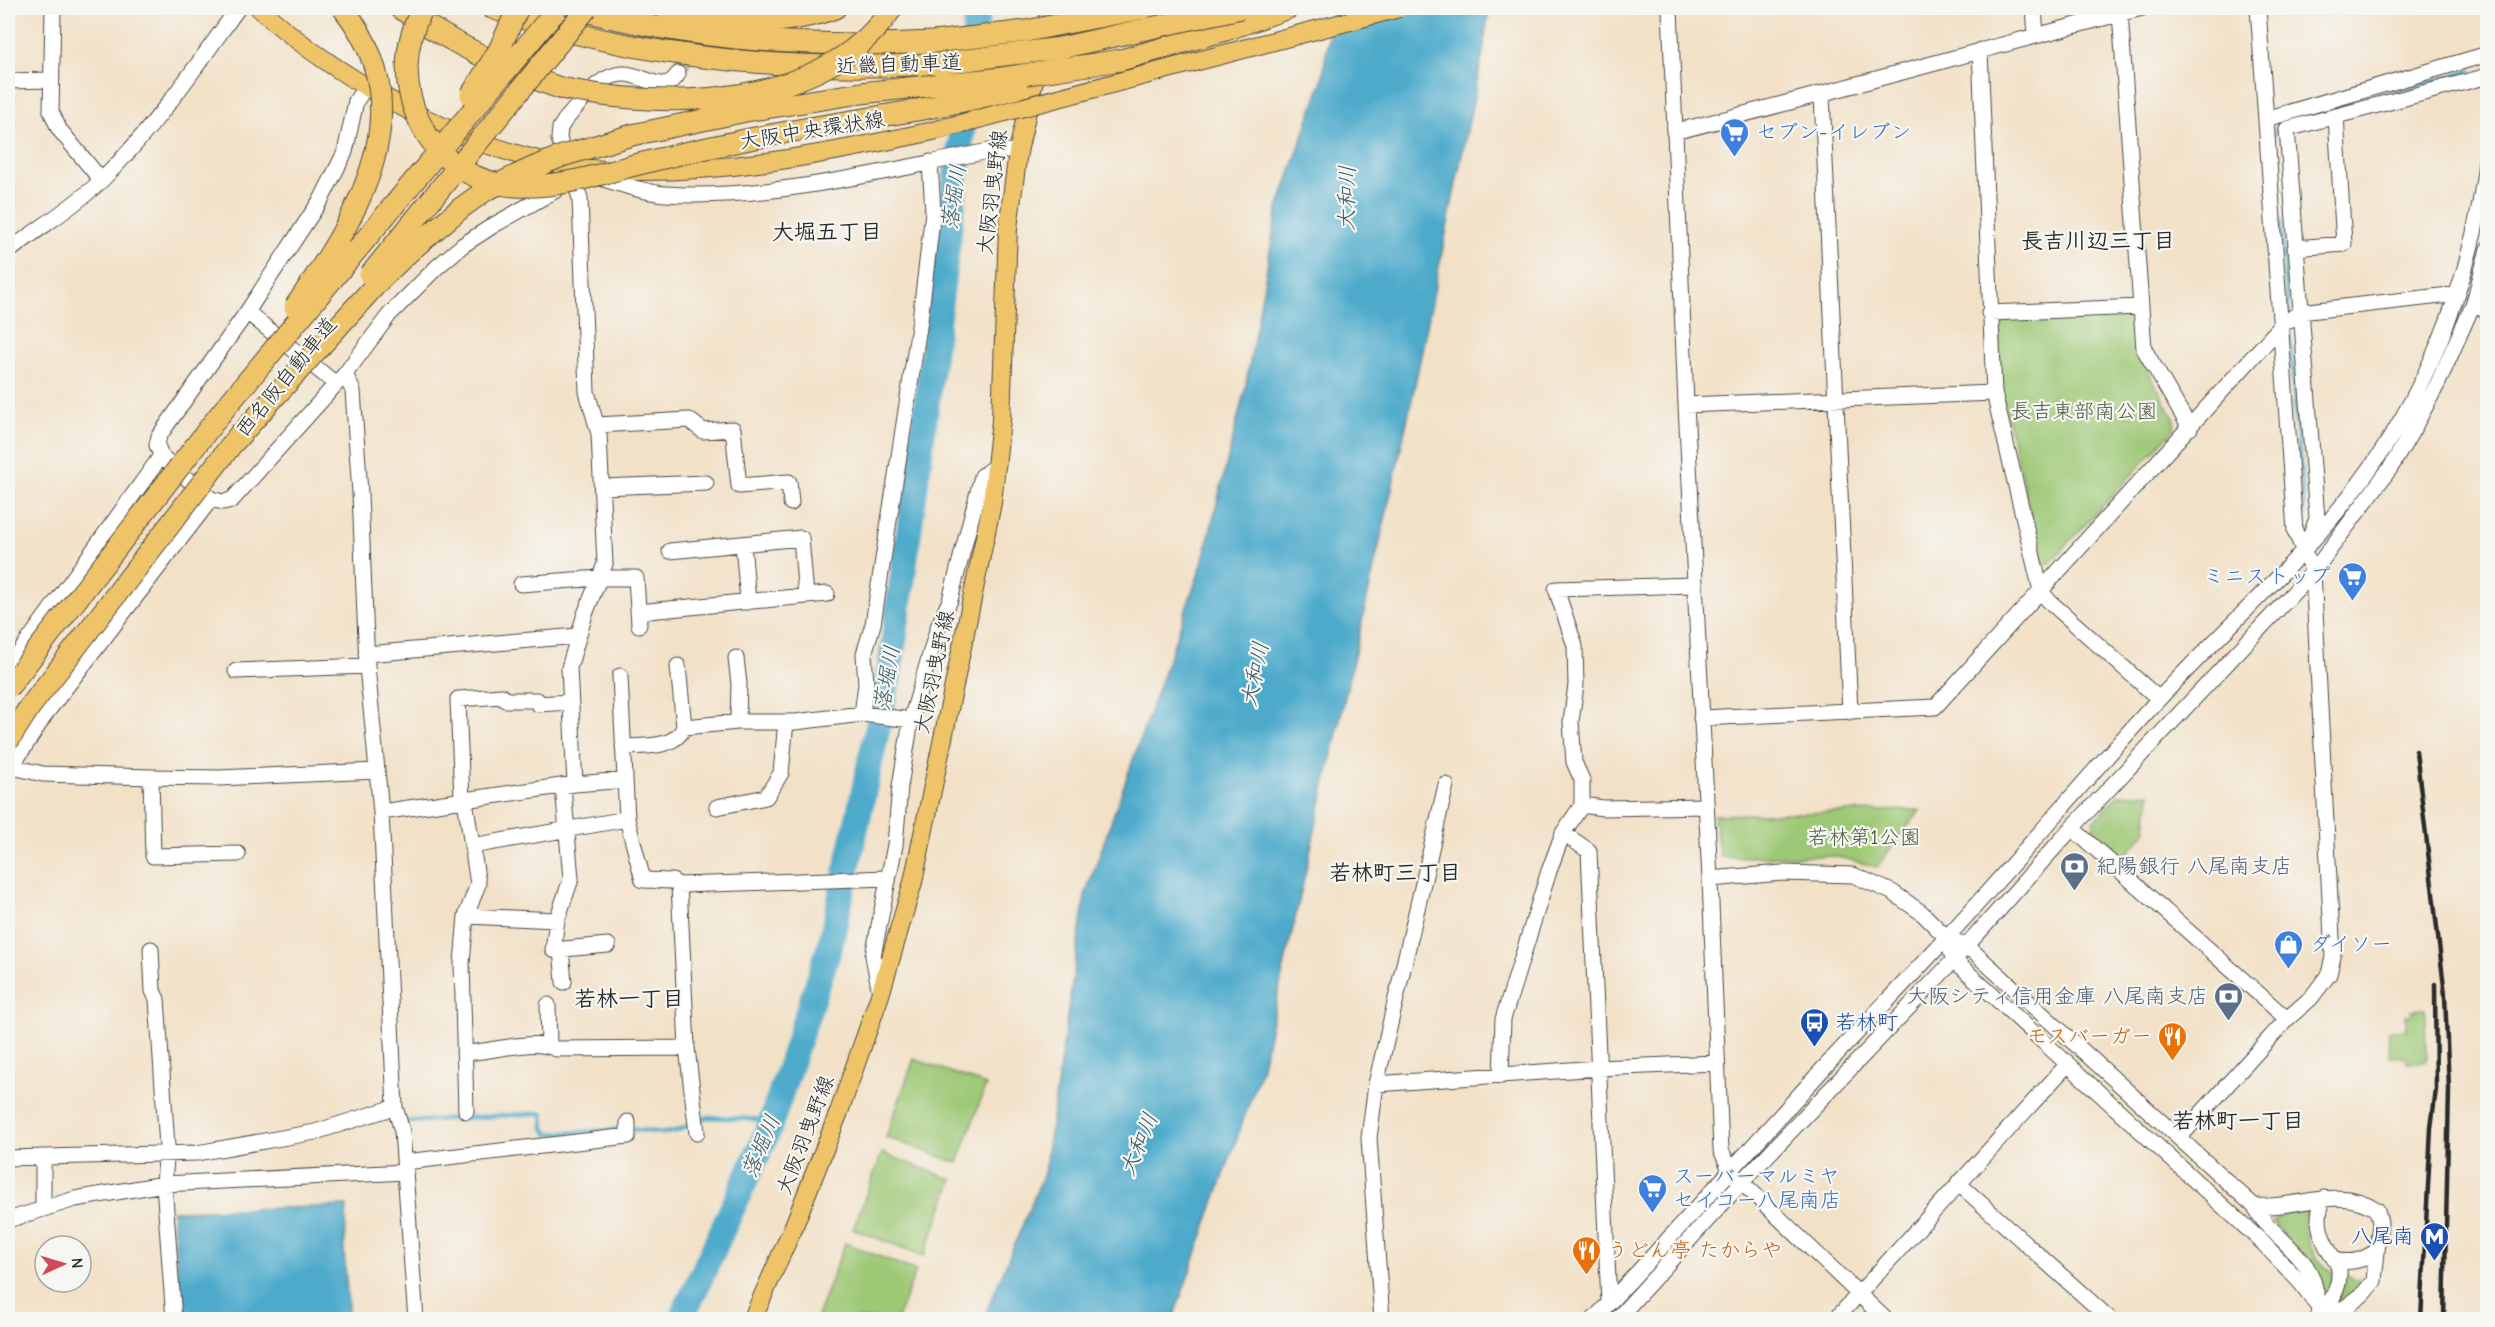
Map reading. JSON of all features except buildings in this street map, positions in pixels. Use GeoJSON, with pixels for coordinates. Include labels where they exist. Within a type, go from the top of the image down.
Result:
{"type":"FeatureCollection","features":[{"type":"Feature","properties":{"kind":"highway"},"geometry":{"type":"LineString","coordinates":[[221,414],[334,247],[358,201],[374,162],[381,115],[376,74],[363,36],[343,8]]}},
{"type":"Feature","properties":{"kind":"highway"},"geometry":{"type":"LineString","coordinates":[[400,8],[472,51],[521,74],[561,88],[628,97],[685,99],[738,95],[784,85],[834,62],[872,33],[892,8]]}},
{"type":"Feature","properties":{"kind":"highway"},"geometry":{"type":"LineString","coordinates":[[423,8],[408,46],[407,77],[414,107],[425,134],[443,154],[464,170],[493,182],[513,186],[570,182],[749,139],[979,97],[1226,30],[1288,8]]}},
{"type":"Feature","properties":{"kind":"highway","name":"近畿自動車道"},"geometry":{"type":"LineString","coordinates":[[492,8],[555,16],[657,50],[763,64],[856,67],[936,64],[1060,48],[1241,8]]}},
{"type":"Feature","properties":{"kind":"highway"},"geometry":{"type":"LineString","coordinates":[[403,195],[487,71],[518,8]]}},
{"type":"Feature","properties":{"kind":"highway"},"geometry":{"type":"LineString","coordinates":[[492,124],[520,99],[597,8]]}},
{"type":"Feature","properties":{"kind":"highway"},"geometry":{"type":"LineString","coordinates":[[606,8],[673,17],[740,21],[791,19],[835,8]]}},
{"type":"Feature","properties":{"kind":"highway","name":"近畿自動車道"},"geometry":{"type":"LineString","coordinates":[[579,12],[748,40],[810,44],[934,42],[1026,31],[1144,8]]}},
{"type":"Feature","properties":{"kind":"highway","name":"西名阪自動車道"},"geometry":{"type":"LineString","coordinates":[[8,741],[29,708],[234,441],[492,124],[579,12]]}},
{"type":"Feature","properties":{"kind":"highway","name":"西名阪自動車道"},"geometry":{"type":"LineString","coordinates":[[8,688],[221,414],[555,16]]}},
{"type":"Feature","properties":{"kind":"highway"},"geometry":{"type":"LineString","coordinates":[[234,441],[381,279],[409,252],[461,207],[486,190],[530,170],[632,135],[746,111],[861,93],[1002,78],[1121,60]]}},
{"type":"Feature","properties":{"kind":"main road","name":"大阪中央環状線"},"geometry":{"type":"LineString","coordinates":[[259,8],[286,33],[330,65],[366,86],[469,137],[515,153],[569,167],[663,171],[746,165],[824,154],[933,132],[1399,8]]}},
{"type":"Feature","properties":{"kind":"main road","name":"大阪羽曳野線"},"geometry":{"type":"LineString","coordinates":[[752,1320],[793,1228],[839,1112],[880,995],[913,882],[998,464],[1006,262],[1018,152],[1050,8]]}},
{"type":"Feature","properties":{"kind":"street"},"geometry":{"type":"LineString","coordinates":[[53,8],[51,111],[59,129],[101,180]]}},
{"type":"Feature","properties":{"kind":"street"},"geometry":{"type":"LineString","coordinates":[[8,252],[101,180],[146,132],[201,61],[238,8]]}},
{"type":"Feature","properties":{"kind":"street"},"geometry":{"type":"LineString","coordinates":[[1670,8],[1721,1150],[1736,1177],[1886,1320]]}},
{"type":"Feature","properties":{"kind":"street"},"geometry":{"type":"LineString","coordinates":[[2034,8],[2036,35]]}},
{"type":"Feature","properties":{"kind":"street"},"geometry":{"type":"LineString","coordinates":[[1674,132],[1822,95],[1980,50],[2142,8]]}},
{"type":"Feature","properties":{"kind":"street"},"geometry":{"type":"LineString","coordinates":[[2179,1138],[2287,1019],[2311,998],[2329,974],[2333,957],[2313,572],[2295,531],[2258,8]]}},
{"type":"Feature","properties":{"kind":"street"},"geometry":{"type":"LineString","coordinates":[[2120,13],[2144,349],[2190,428]]}},
{"type":"Feature","properties":{"kind":"street"},"geometry":{"type":"LineString","coordinates":[[1980,50],[1994,393],[2041,591],[2049,601],[2159,699]]}},
{"type":"Feature","properties":{"kind":"street"},"geometry":{"type":"LineString","coordinates":[[2266,119],[2487,54]]}},
{"type":"Feature","properties":{"kind":"street"},"geometry":{"type":"LineString","coordinates":[[608,945],[553,950],[557,920],[571,879],[566,831],[569,785],[569,668],[578,636],[605,564],[599,434],[587,392],[580,198],[559,139],[560,128],[565,120],[598,83],[606,78],[623,74],[635,75],[658,85],[667,85],[674,81],[678,74]]}},
{"type":"Feature","properties":{"kind":"street"},"geometry":{"type":"LineString","coordinates":[[2305,552],[2317,518],[2287,129],[2487,76]]}},
{"type":"Feature","properties":{"kind":"street"},"geometry":{"type":"LineString","coordinates":[[8,81],[50,80]]}},
{"type":"Feature","properties":{"kind":"street"},"geometry":{"type":"LineString","coordinates":[[366,86],[356,101],[345,152],[335,176],[247,312],[159,436],[158,446],[161,456],[211,499],[223,502],[232,500],[341,379],[389,315],[437,267],[463,245],[556,190],[569,167]]}},
{"type":"Feature","properties":{"kind":"street"},"geometry":{"type":"LineString","coordinates":[[1822,95],[1850,712]]}},
{"type":"Feature","properties":{"kind":"street"},"geometry":{"type":"LineString","coordinates":[[2295,248],[2344,244],[2336,117]]}},
{"type":"Feature","properties":{"kind":"street"},"geometry":{"type":"LineString","coordinates":[[1616,1320],[1834,1057],[1947,938],[2159,699],[2305,552],[2349,498],[2410,404],[2458,294],[2480,205],[2487,143]]}},
{"type":"Feature","properties":{"kind":"street"},"geometry":{"type":"LineString","coordinates":[[569,167],[624,185],[663,194],[701,194],[778,189],[995,150],[1018,152]]}},
{"type":"Feature","properties":{"kind":"street"},"geometry":{"type":"LineString","coordinates":[[862,714],[866,684],[864,654],[873,624],[920,320],[937,161]]}},
{"type":"Feature","properties":{"kind":"street"},"geometry":{"type":"LineString","coordinates":[[1593,1320],[1967,946],[2072,828],[2313,572],[2391,467],[2438,383],[2474,302],[2487,249]]}},
{"type":"Feature","properties":{"kind":"street"},"geometry":{"type":"LineString","coordinates":[[1701,718],[1935,707],[2281,326],[2300,312],[2458,294]]}},
{"type":"Feature","properties":{"kind":"street"},"geometry":{"type":"LineString","coordinates":[[2474,302],[2487,313]]}},
{"type":"Feature","properties":{"kind":"street"},"geometry":{"type":"LineString","coordinates":[[1989,313],[2141,307]]}},
{"type":"Feature","properties":{"kind":"street"},"geometry":{"type":"LineString","coordinates":[[247,312],[341,379],[353,391],[359,470],[366,660],[381,812],[395,1107],[402,1131],[416,1320]]}},
{"type":"Feature","properties":{"kind":"street"},"geometry":{"type":"LineString","coordinates":[[1686,405],[1994,393]]}},
{"type":"Feature","properties":{"kind":"street"},"geometry":{"type":"LineString","coordinates":[[597,425],[689,420],[702,431],[734,429],[739,486],[789,482],[791,502]]}},
{"type":"Feature","properties":{"kind":"street"},"geometry":{"type":"LineString","coordinates":[[8,669],[161,456]]}},
{"type":"Feature","properties":{"kind":"street"},"geometry":{"type":"LineString","coordinates":[[880,995],[873,956],[881,878],[895,845],[900,786],[911,720],[938,627],[950,600],[982,476],[998,464]]}},
{"type":"Feature","properties":{"kind":"street"},"geometry":{"type":"LineString","coordinates":[[602,487],[706,483]]}},
{"type":"Feature","properties":{"kind":"street"},"geometry":{"type":"LineString","coordinates":[[211,499],[47,712],[9,768],[43,774],[219,778],[377,771]]}},
{"type":"Feature","properties":{"kind":"street"},"geometry":{"type":"LineString","coordinates":[[670,551],[801,538],[806,596]]}},
{"type":"Feature","properties":{"kind":"street"},"geometry":{"type":"LineString","coordinates":[[743,544],[748,602]]}},
{"type":"Feature","properties":{"kind":"street"},"geometry":{"type":"LineString","coordinates":[[521,584],[599,578],[636,578],[639,618],[748,602],[827,594]]}},
{"type":"Feature","properties":{"kind":"street"},"geometry":{"type":"LineString","coordinates":[[1501,1076],[1503,1019],[1563,833],[1582,805],[1582,780],[1574,762],[1571,722],[1576,685],[1575,646],[1556,589],[1695,585]]}},
{"type":"Feature","properties":{"kind":"street"},"geometry":{"type":"LineString","coordinates":[[236,671],[366,660],[578,636]]}},
{"type":"Feature","properties":{"kind":"street"},"geometry":{"type":"LineString","coordinates":[[736,658],[739,684],[738,722]]}},
{"type":"Feature","properties":{"kind":"street"},"geometry":{"type":"LineString","coordinates":[[623,747],[651,746],[671,742],[681,735],[684,726],[678,666]]}},
{"type":"Feature","properties":{"kind":"street"},"geometry":{"type":"LineString","coordinates":[[620,676],[627,819],[643,880],[672,880],[679,885],[881,878]]}},
{"type":"Feature","properties":{"kind":"street"},"geometry":{"type":"LineString","coordinates":[[466,1111],[462,963],[466,916],[478,884],[464,800],[458,699],[502,696],[505,700],[537,700],[538,704],[570,702]]}},
{"type":"Feature","properties":{"kind":"street"},"geometry":{"type":"LineString","coordinates":[[684,726],[738,722],[786,722],[862,714],[911,720]]}},
{"type":"Feature","properties":{"kind":"street"},"geometry":{"type":"LineString","coordinates":[[717,807],[766,796],[781,773],[786,722]]}},
{"type":"Feature","properties":{"kind":"street"},"geometry":{"type":"LineString","coordinates":[[151,777],[153,856],[238,854]]}},
{"type":"Feature","properties":{"kind":"street"},"geometry":{"type":"LineString","coordinates":[[381,812],[569,785],[625,780]]}},
{"type":"Feature","properties":{"kind":"street"},"geometry":{"type":"LineString","coordinates":[[1382,1320],[1369,1138],[1376,1084],[1446,785]]}},
{"type":"Feature","properties":{"kind":"street"},"geometry":{"type":"LineString","coordinates":[[1582,805],[1603,808],[1706,806]]}},
{"type":"Feature","properties":{"kind":"street"},"geometry":{"type":"LineString","coordinates":[[472,846],[627,819]]}},
{"type":"Feature","properties":{"kind":"street"},"geometry":{"type":"LineString","coordinates":[[2072,828],[2287,1019]]}},
{"type":"Feature","properties":{"kind":"street"},"geometry":{"type":"LineString","coordinates":[[1563,833],[1589,852],[1609,1303]]}},
{"type":"Feature","properties":{"kind":"street"},"geometry":{"type":"LineString","coordinates":[[1710,879],[1782,873],[1853,875],[1892,892],[1922,913],[1947,938],[1967,946],[2254,1206],[2259,1216],[2290,1246],[2307,1268],[2318,1293],[2319,1314]]}},
{"type":"Feature","properties":{"kind":"street"},"geometry":{"type":"LineString","coordinates":[[679,885],[687,1048],[696,1126]]}},
{"type":"Feature","properties":{"kind":"street"},"geometry":{"type":"LineString","coordinates":[[466,916],[557,920]]}},
{"type":"Feature","properties":{"kind":"street"},"geometry":{"type":"LineString","coordinates":[[1947,938],[1953,960],[2066,1066],[2262,1242],[2300,1282],[2319,1314]]}},
{"type":"Feature","properties":{"kind":"street"},"geometry":{"type":"LineString","coordinates":[[151,949],[153,991],[157,999],[167,1146],[164,1184],[174,1320]]}},
{"type":"Feature","properties":{"kind":"street"},"geometry":{"type":"LineString","coordinates":[[561,950],[564,982]]}},
{"type":"Feature","properties":{"kind":"street"},"geometry":{"type":"LineString","coordinates":[[549,1005],[549,1045]]}},
{"type":"Feature","properties":{"kind":"street"},"geometry":{"type":"LineString","coordinates":[[464,1053],[483,1053],[503,1047],[549,1045],[556,1049],[687,1048]]}},
{"type":"Feature","properties":{"kind":"street"},"geometry":{"type":"LineString","coordinates":[[1376,1084],[1598,1068],[1716,1064]]}},
{"type":"Feature","properties":{"kind":"street"},"geometry":{"type":"LineString","coordinates":[[1835,1320],[2066,1066]]}},
{"type":"Feature","properties":{"kind":"street"},"geometry":{"type":"LineString","coordinates":[[8,1158],[197,1153],[315,1132],[395,1107]]}},
{"type":"Feature","properties":{"kind":"street"},"geometry":{"type":"LineString","coordinates":[[8,1220],[75,1198],[164,1184],[405,1167],[628,1129]]}},
{"type":"Feature","properties":{"kind":"street"},"geometry":{"type":"LineString","coordinates":[[43,1157],[43,1208]]}},
{"type":"Feature","properties":{"kind":"street"},"geometry":{"type":"LineString","coordinates":[[1958,1183],[2111,1320]]}},
{"type":"Feature","properties":{"kind":"street"},"geometry":{"type":"LineString","coordinates":[[2254,1206],[2269,1208],[2324,1198],[2363,1200],[2377,1209],[2380,1222],[2374,1281],[2362,1295],[2346,1307],[2319,1314]]}},
{"type":"Feature","properties":{"kind":"street"},"geometry":{"type":"LineString","coordinates":[[2319,1314],[2337,1290],[2339,1276],[2338,1261],[2330,1252],[2318,1224],[2318,1211],[2324,1198]]}},
{"type":"Feature","properties":{"kind":"street"},"geometry":{"type":"LineString","coordinates":[[2338,1261],[2353,1263],[2377,1251]]}},
{"type":"Feature","properties":{"kind":"green space","name":"長吉東部南公園"},"geometry":{"type":"Polygon","coordinates":[[[2135,315],[2137,351],[2175,420],[2174,429],[2049,564],[2042,562],[2002,396],[1998,326],[2005,320],[2135,315]]]}},
{"type":"Feature","properties":{"kind":"green space"},"geometry":{"type":"Polygon","coordinates":[[[2150,793],[2146,831],[2122,859],[2093,834],[2094,821],[2118,795],[2150,793]]]}},
{"type":"Feature","properties":{"kind":"green space","name":"若林第1公園"},"geometry":{"type":"Polygon","coordinates":[[[1920,810],[1877,867],[1835,856],[1720,857],[1714,815],[1920,810]]]}},
{"type":"Feature","properties":{"kind":"green space"},"geometry":{"type":"Polygon","coordinates":[[[2425,1009],[2426,1061],[2407,1063],[2406,1056],[2390,1057],[2388,1031],[2406,1029],[2406,1015],[2411,1015],[2412,1010],[2425,1009]]]}},
{"type":"Feature","properties":{"kind":"green space"},"geometry":{"type":"Polygon","coordinates":[[[914,1059],[986,1085],[958,1163],[886,1137],[914,1059]]]}},
{"type":"Feature","properties":{"kind":"green space"},"geometry":{"type":"Polygon","coordinates":[[[882,1153],[953,1180],[924,1256],[853,1229],[882,1153]]]}},
{"type":"Feature","properties":{"kind":"green space"},"geometry":{"type":"Polygon","coordinates":[[[2307,1211],[2305,1228],[2310,1246],[2320,1261],[2333,1272],[2329,1292],[2325,1295],[2320,1282],[2273,1221],[2282,1215],[2307,1211]]]}},
{"type":"Feature","properties":{"kind":"green space"},"geometry":{"type":"Polygon","coordinates":[[[845,1243],[916,1271],[897,1319],[816,1319],[845,1243]]]}},
{"type":"Feature","properties":{"kind":"green space"},"geometry":{"type":"Polygon","coordinates":[[[2346,1274],[2353,1280],[2365,1279],[2361,1287],[2335,1309],[2346,1274]]]}},
{"type":"Feature","properties":{"kind":"water","name":"大和川"},"geometry":{"type":"Polygon","coordinates":[[[1333,8],[1489,8],[1483,52],[1412,399],[1261,1070],[1173,1319],[983,1320],[1044,1173],[1085,896],[1202,564],[1245,389],[1277,212],[1322,80],[1333,8]]]}},
{"type":"Feature","properties":{"kind":"water"},"geometry":{"type":"Polygon","coordinates":[[[347,1206],[344,1252],[349,1319],[182,1319],[172,1211],[347,1206]]]}},
{"type":"Feature","properties":{"kind":"waterway","name":"落堀川"},"geometry":{"type":"LineString","coordinates":[[681,1320],[768,1131],[830,946],[889,676],[978,8]]}},
{"type":"Feature","properties":{"kind":"waterway"},"geometry":{"type":"LineString","coordinates":[[2273,135],[2279,124],[2471,71]]}},
{"type":"Feature","properties":{"kind":"waterway"},"geometry":{"type":"LineString","coordinates":[[2280,221],[2289,317]]}},
{"type":"Feature","properties":{"kind":"waterway"},"geometry":{"type":"LineString","coordinates":[[2289,326],[2304,514]]}},
{"type":"Feature","properties":{"kind":"waterway"},"geometry":{"type":"LineString","coordinates":[[403,1122],[543,1113],[544,1128],[548,1134],[623,1129]]}},
{"type":"Feature","properties":{"kind":"waterway"},"geometry":{"type":"LineString","coordinates":[[632,1129],[663,1133],[677,1131],[708,1117],[772,1120]]}},
{"type":"Feature","properties":{"kind":"tunnel"},"geometry":{"type":"LineString","coordinates":[[678,74],[705,8]]}},
{"type":"Feature","properties":{"kind":"railway"},"geometry":{"type":"LineString","coordinates":[[2416,751],[2445,995],[2449,1089],[2444,1320]]}},
{"type":"Feature","properties":{"kind":"railway"},"geometry":{"type":"LineString","coordinates":[[2421,1320],[2431,1128],[2436,1089],[2435,984]]}},
{"type":"Feature","properties":{"kind":"place","name":"セブン-イレブン"},"geometry":{"type":"Point","coordinates":[1735,158]}},
{"type":"Feature","properties":{"kind":"place","name":"ミニストップ"},"geometry":{"type":"Point","coordinates":[2352,602]}},
{"type":"Feature","properties":{"kind":"place","name":"紀陽銀行 八尾南支店"},"geometry":{"type":"Point","coordinates":[2075,892]}},
{"type":"Feature","properties":{"kind":"place","name":"ダイソー"},"geometry":{"type":"Point","coordinates":[2289,970]}},
{"type":"Feature","properties":{"kind":"place","name":"大阪シティ信用金庫 八尾南支店"},"geometry":{"type":"Point","coordinates":[2229,1022]}},
{"type":"Feature","properties":{"kind":"place","name":"若林町"},"geometry":{"type":"Point","coordinates":[1814,1048]}},
{"type":"Feature","properties":{"kind":"place","name":"モスバーガー"},"geometry":{"type":"Point","coordinates":[2173,1062]}},
{"type":"Feature","properties":{"kind":"place","name":"スーバーマルミヤ セイコー八尾南店"},"geometry":{"type":"Point","coordinates":[1652,1214]}},
{"type":"Feature","properties":{"kind":"place","name":"八尾南"},"geometry":{"type":"Point","coordinates":[2435,1262]}},
{"type":"Feature","properties":{"kind":"place","name":"うどん亭 たからや"},"geometry":{"type":"Point","coordinates":[1586,1276]}},
{"type":"Feature","properties":{"kind":"district","name":"大堀五丁目"},"geometry":{"type":"Point","coordinates":[827,231]}},
{"type":"Feature","properties":{"kind":"district","name":"長吉川辺三丁目"},"geometry":{"type":"Point","coordinates":[2098,240]}},
{"type":"Feature","properties":{"kind":"district","name":"若林町三丁目"},"geometry":{"type":"Point","coordinates":[1395,872]}},
{"type":"Feature","properties":{"kind":"district","name":"若林一丁目"},"geometry":{"type":"Point","coordinates":[629,998]}},
{"type":"Feature","properties":{"kind":"district","name":"若林町一丁目"},"geometry":{"type":"Point","coordinates":[2238,1120]}}]}
